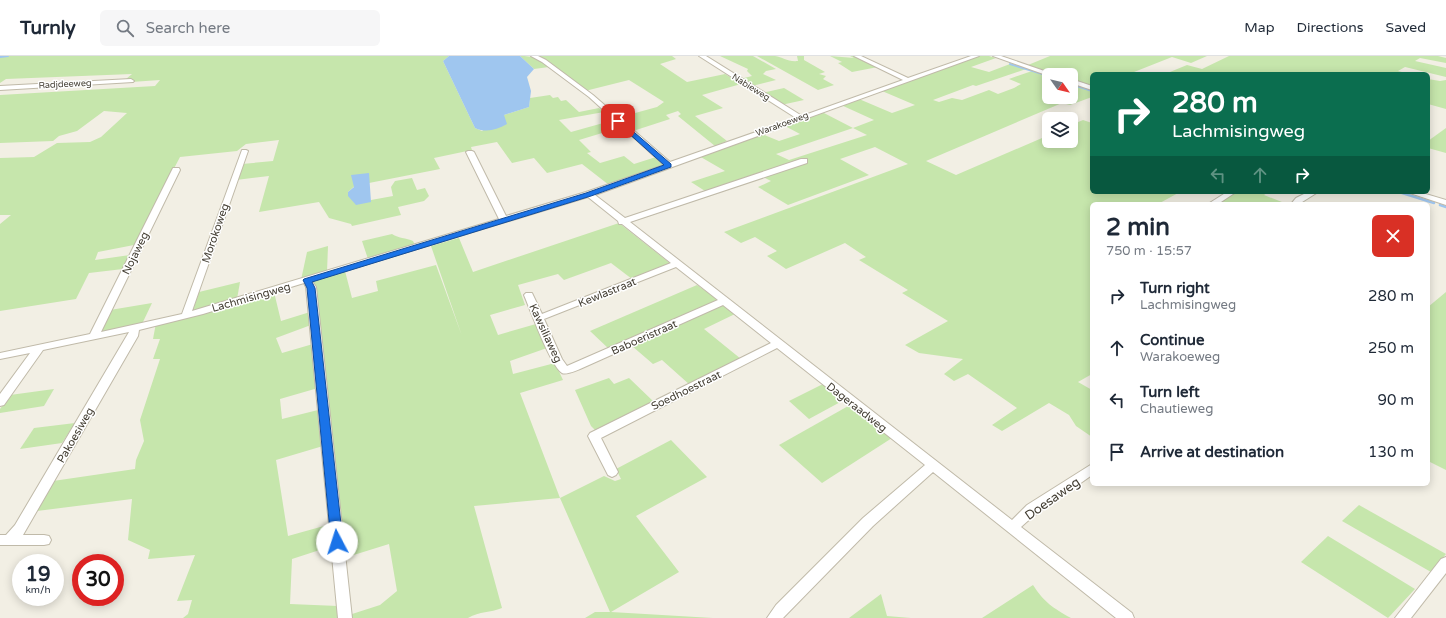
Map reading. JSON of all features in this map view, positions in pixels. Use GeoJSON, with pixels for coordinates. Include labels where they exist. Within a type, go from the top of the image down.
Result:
{"type":"FeatureCollection","features":[{"type":"Feature","properties":{"kind":"street"},"geometry":{"type":"LineString","coordinates":[[534,56],[544,61],[590,96],[668,165]]}},
{"type":"Feature","properties":{"kind":"street","name":"Nabieweg"},"geometry":{"type":"LineString","coordinates":[[702,56],[801,118]]}},
{"type":"Feature","properties":{"kind":"street"},"geometry":{"type":"LineString","coordinates":[[857,56],[907,80]]}},
{"type":"Feature","properties":{"kind":"street","name":"Warakoeweg"},"geometry":{"type":"LineString","coordinates":[[589,194],[976,56]]}},
{"type":"Feature","properties":{"kind":"street"},"geometry":{"type":"LineString","coordinates":[[996,56],[1042,71]]}},
{"type":"Feature","properties":{"kind":"street","name":"Radjdeeweg"},"geometry":{"type":"LineString","coordinates":[[0,88],[131,81]]}},
{"type":"Feature","properties":{"kind":"street"},"geometry":{"type":"LineString","coordinates":[[1078,83],[1090,87]]}},
{"type":"Feature","properties":{"kind":"street","name":"Morokoweg"},"geometry":{"type":"LineString","coordinates":[[186,315],[244,151]]}},
{"type":"Feature","properties":{"kind":"street"},"geometry":{"type":"LineString","coordinates":[[470,152],[504,220]]}},
{"type":"Feature","properties":{"kind":"street"},"geometry":{"type":"LineString","coordinates":[[622,222],[804,161]]}},
{"type":"Feature","properties":{"kind":"street","name":"Nojaweg"},"geometry":{"type":"LineString","coordinates":[[94,336],[176,170]]}},
{"type":"Feature","properties":{"kind":"street","name":"Lachmisingweg"},"geometry":{"type":"LineString","coordinates":[[0,356],[135,328],[186,315],[307,280],[589,194]]}},
{"type":"Feature","properties":{"kind":"street","name":"Dageraadweg"},"geometry":{"type":"LineString","coordinates":[[589,194],[776,344],[1127,618]]}},
{"type":"Feature","properties":{"kind":"street"},"geometry":{"type":"LineString","coordinates":[[1215,202],[1229,194]]}},
{"type":"Feature","properties":{"kind":"street"},"geometry":{"type":"LineString","coordinates":[[1297,202],[1310,194]]}},
{"type":"Feature","properties":{"kind":"street"},"geometry":{"type":"LineString","coordinates":[[1417,194],[1446,203]]}},
{"type":"Feature","properties":{"kind":"street","name":"Kewlastraat"},"geometry":{"type":"LineString","coordinates":[[538,318],[563,310],[676,264]]}},
{"type":"Feature","properties":{"kind":"street"},"geometry":{"type":"LineString","coordinates":[[307,280],[311,288],[345,618]]}},
{"type":"Feature","properties":{"kind":"street","name":"Kawsiliaweg"},"geometry":{"type":"LineString","coordinates":[[529,295],[557,360],[564,370]]}},
{"type":"Feature","properties":{"kind":"street","name":"Baboeristraat"},"geometry":{"type":"LineString","coordinates":[[564,370],[576,367],[724,301]]}},
{"type":"Feature","properties":{"kind":"street","name":"Pakoesiweg"},"geometry":{"type":"LineString","coordinates":[[5,540],[20,529],[132,336],[135,328]]}},
{"type":"Feature","properties":{"kind":"street","name":"Soedhoestraat"},"geometry":{"type":"LineString","coordinates":[[612,472],[594,436],[776,344]]}},
{"type":"Feature","properties":{"kind":"street"},"geometry":{"type":"LineString","coordinates":[[0,402],[40,348]]}},
{"type":"Feature","properties":{"kind":"street"},"geometry":{"type":"LineString","coordinates":[[774,618],[781,608],[868,522],[915,479],[932,466]]}},
{"type":"Feature","properties":{"kind":"street","name":"Doesaweg"},"geometry":{"type":"LineString","coordinates":[[1012,528],[1032,509],[1062,491],[1090,470]]}},
{"type":"Feature","properties":{"kind":"street"},"geometry":{"type":"LineString","coordinates":[[5,540],[44,540]]}},
{"type":"Feature","properties":{"kind":"street"},"geometry":{"type":"LineString","coordinates":[[1402,618],[1446,563]]}},
{"type":"Feature","properties":{"kind":"green space"},"geometry":{"type":"Polygon","coordinates":[[[0,56],[449,56],[443,61],[475,128],[482,131],[504,115],[529,107],[530,98],[550,95],[553,98],[558,97],[561,101],[566,100],[579,112],[599,108],[604,112],[559,120],[571,132],[614,120],[622,127],[579,140],[591,152],[587,153],[600,163],[624,156],[634,164],[656,157],[665,165],[609,185],[582,164],[547,173],[534,158],[512,163],[497,142],[471,147],[472,150],[434,158],[440,169],[369,183],[369,173],[348,192],[370,202],[371,200],[393,196],[391,187],[395,181],[412,178],[417,190],[425,188],[429,196],[424,201],[398,207],[401,215],[352,226],[351,224],[329,218],[319,202],[259,212],[269,176],[236,180],[242,164],[273,161],[279,140],[246,144],[237,151],[180,157],[134,245],[98,252],[95,260],[130,255],[123,269],[89,273],[76,299],[0,311],[0,224],[11,215],[0,215],[0,158],[34,157],[57,143],[90,142],[101,137],[127,113],[104,111],[77,131],[59,136],[53,141],[0,143],[0,95],[155,86],[160,80],[131,82],[133,79],[126,79],[132,74],[6,79],[0,83],[0,56]]]}},
{"type":"Feature","properties":{"kind":"green space"},"geometry":{"type":"Polygon","coordinates":[[[520,56],[536,58],[549,67],[534,69],[520,56]]]}},
{"type":"Feature","properties":{"kind":"green space"},"geometry":{"type":"Polygon","coordinates":[[[537,56],[672,56],[676,59],[660,64],[687,82],[725,74],[741,84],[702,95],[723,108],[695,116],[727,141],[715,146],[678,116],[681,114],[678,111],[666,115],[670,119],[633,131],[617,118],[657,107],[664,102],[629,80],[585,91],[547,60],[537,56]]]}},
{"type":"Feature","properties":{"kind":"green space"},"geometry":{"type":"Polygon","coordinates":[[[720,56],[753,56],[776,69],[766,71],[763,74],[776,80],[752,86],[740,79],[752,76],[747,71],[748,69],[720,56]]]}},
{"type":"Feature","properties":{"kind":"green space"},"geometry":{"type":"Polygon","coordinates":[[[757,56],[775,56],[798,61],[797,56],[804,56],[804,60],[825,72],[819,74],[826,76],[823,79],[834,85],[818,90],[757,56]]]}},
{"type":"Feature","properties":{"kind":"green space"},"geometry":{"type":"Polygon","coordinates":[[[830,56],[854,58],[850,56],[854,56],[878,67],[852,72],[838,63],[842,62],[830,56]]]}},
{"type":"Feature","properties":{"kind":"green space"},"geometry":{"type":"Polygon","coordinates":[[[980,56],[989,56],[996,58],[971,67],[989,72],[1010,64],[1026,69],[976,86],[973,85],[933,100],[939,102],[952,98],[962,100],[989,90],[998,94],[1021,84],[1009,79],[1032,71],[1042,74],[1042,104],[1060,104],[926,161],[956,175],[1042,138],[1042,148],[1078,148],[1078,122],[1083,120],[1090,122],[1090,194],[1176,194],[1162,202],[1090,202],[1090,375],[1078,382],[1090,389],[1090,436],[1076,426],[1069,415],[1049,403],[1002,431],[992,425],[1017,408],[968,374],[954,381],[944,374],[963,359],[919,353],[905,345],[948,321],[902,293],[908,290],[859,260],[866,257],[845,243],[786,269],[767,256],[777,251],[755,237],[741,243],[724,232],[908,164],[875,147],[840,159],[869,175],[788,205],[758,187],[771,181],[763,177],[760,178],[754,175],[705,191],[691,182],[725,171],[699,156],[762,134],[779,141],[800,134],[785,126],[822,112],[853,128],[874,120],[841,105],[859,99],[892,113],[915,105],[882,91],[980,56]],[[853,128],[776,154],[789,160],[867,135],[853,128]]]}},
{"type":"Feature","properties":{"kind":"green space"},"geometry":{"type":"Polygon","coordinates":[[[1050,56],[1207,56],[1191,63],[1172,57],[1134,72],[1090,72],[1090,85],[1078,81],[1078,68],[1042,68],[1042,70],[1028,65],[1050,56]]]}},
{"type":"Feature","properties":{"kind":"green space"},"geometry":{"type":"Polygon","coordinates":[[[1229,56],[1438,56],[1446,58],[1446,63],[1420,58],[1415,61],[1446,68],[1446,77],[1405,67],[1398,71],[1402,72],[1170,72],[1187,65],[1202,69],[1229,56]]]}},
{"type":"Feature","properties":{"kind":"green space"},"geometry":{"type":"Polygon","coordinates":[[[1430,79],[1440,81],[1446,80],[1446,109],[1430,105],[1430,79]]]}},
{"type":"Feature","properties":{"kind":"green space"},"geometry":{"type":"Polygon","coordinates":[[[1078,86],[1090,90],[1090,98],[1078,102],[1078,86]]]}},
{"type":"Feature","properties":{"kind":"green space"},"geometry":{"type":"Polygon","coordinates":[[[784,88],[804,100],[781,105],[762,93],[784,88]]]}},
{"type":"Feature","properties":{"kind":"green space"},"geometry":{"type":"Polygon","coordinates":[[[1446,128],[1446,153],[1430,149],[1430,140],[1446,128]]]}},
{"type":"Feature","properties":{"kind":"green space"},"geometry":{"type":"Polygon","coordinates":[[[1234,194],[1265,194],[1264,195],[1282,202],[1220,202],[1234,194]]]}},
{"type":"Feature","properties":{"kind":"green space"},"geometry":{"type":"Polygon","coordinates":[[[619,223],[671,264],[632,279],[611,263],[564,280],[558,274],[518,285],[525,305],[490,315],[498,335],[536,324],[547,348],[510,361],[513,374],[555,363],[563,380],[520,393],[560,498],[474,506],[502,608],[477,614],[468,618],[350,618],[349,615],[380,605],[397,591],[389,544],[344,558],[311,281],[345,271],[352,298],[378,291],[376,281],[436,265],[462,336],[431,246],[459,238],[473,272],[619,223]]]}},
{"type":"Feature","properties":{"kind":"green space"},"geometry":{"type":"Polygon","coordinates":[[[392,234],[413,241],[415,245],[368,259],[362,241],[392,234]]]}},
{"type":"Feature","properties":{"kind":"green space"},"geometry":{"type":"Polygon","coordinates":[[[328,246],[327,272],[301,280],[307,252],[328,246]]]}},
{"type":"Feature","properties":{"kind":"green space"},"geometry":{"type":"Polygon","coordinates":[[[240,282],[237,299],[193,310],[199,292],[240,282]]]}},
{"type":"Feature","properties":{"kind":"green space"},"geometry":{"type":"Polygon","coordinates":[[[697,285],[720,301],[609,349],[590,331],[697,285]]]}},
{"type":"Feature","properties":{"kind":"green space"},"geometry":{"type":"Polygon","coordinates":[[[274,292],[281,321],[310,312],[311,325],[276,338],[282,353],[313,344],[318,388],[280,399],[282,419],[318,410],[323,446],[276,460],[288,536],[331,524],[332,546],[292,559],[290,604],[338,606],[339,618],[183,618],[188,614],[192,600],[177,601],[195,555],[148,559],[150,550],[128,540],[132,499],[37,511],[53,481],[135,469],[136,460],[144,441],[140,420],[160,359],[153,359],[160,339],[153,339],[156,323],[213,310],[274,292]]]}},
{"type":"Feature","properties":{"kind":"green space"},"geometry":{"type":"Polygon","coordinates":[[[1446,292],[1446,470],[1430,462],[1430,305],[1446,292]]]}},
{"type":"Feature","properties":{"kind":"green space"},"geometry":{"type":"Polygon","coordinates":[[[152,303],[142,324],[102,332],[100,331],[110,310],[152,303]]]}},
{"type":"Feature","properties":{"kind":"green space"},"geometry":{"type":"Polygon","coordinates":[[[724,305],[735,314],[704,329],[741,359],[690,385],[662,360],[653,364],[632,346],[724,305]]]}},
{"type":"Feature","properties":{"kind":"green space"},"geometry":{"type":"Polygon","coordinates":[[[609,378],[614,384],[629,378],[654,402],[595,430],[591,426],[575,390],[609,378]]]}},
{"type":"Feature","properties":{"kind":"green space"},"geometry":{"type":"Polygon","coordinates":[[[823,384],[844,400],[809,419],[789,401],[823,384]]]}},
{"type":"Feature","properties":{"kind":"green space"},"geometry":{"type":"Polygon","coordinates":[[[54,389],[44,406],[0,413],[0,409],[10,395],[54,389]]]}},
{"type":"Feature","properties":{"kind":"green space"},"geometry":{"type":"Polygon","coordinates":[[[850,405],[892,438],[822,483],[779,445],[850,405]]]}},
{"type":"Feature","properties":{"kind":"green space"},"geometry":{"type":"Polygon","coordinates":[[[75,423],[62,443],[20,449],[34,428],[75,423]]]}},
{"type":"Feature","properties":{"kind":"green space"},"geometry":{"type":"Polygon","coordinates":[[[671,440],[707,477],[636,516],[679,572],[611,612],[713,618],[585,618],[595,612],[610,612],[560,498],[604,476],[615,481],[621,479],[616,469],[671,440]]]}},
{"type":"Feature","properties":{"kind":"green space"},"geometry":{"type":"Polygon","coordinates":[[[1359,505],[1446,554],[1431,572],[1342,521],[1359,505]]]}},
{"type":"Feature","properties":{"kind":"green space"},"geometry":{"type":"Polygon","coordinates":[[[1328,536],[1415,589],[1388,618],[1301,562],[1328,536]]]}},
{"type":"Feature","properties":{"kind":"green space"},"geometry":{"type":"Polygon","coordinates":[[[1033,585],[1049,604],[1071,618],[982,618],[1033,585]]]}},
{"type":"Feature","properties":{"kind":"green space"},"geometry":{"type":"Polygon","coordinates":[[[881,594],[887,616],[911,618],[849,618],[881,594]]]}},
{"type":"Feature","properties":{"kind":"water"},"geometry":{"type":"Polygon","coordinates":[[[449,56],[520,56],[534,69],[527,77],[531,91],[529,107],[504,115],[507,124],[499,128],[487,131],[475,128],[443,61],[449,56]]]}},
{"type":"Feature","properties":{"kind":"water"},"geometry":{"type":"Polygon","coordinates":[[[369,173],[371,202],[356,205],[348,196],[348,192],[354,187],[351,175],[369,173]]]}},
{"type":"Feature","properties":{"kind":"waterway"},"geometry":{"type":"LineString","coordinates":[[0,57],[8,56]]}},
{"type":"Feature","properties":{"kind":"waterway"},"geometry":{"type":"LineString","coordinates":[[1010,64],[1042,74]]}},
{"type":"Feature","properties":{"kind":"waterway"},"geometry":{"type":"LineString","coordinates":[[1078,86],[1090,90]]}},
{"type":"Feature","properties":{"kind":"waterway"},"geometry":{"type":"LineString","coordinates":[[1405,194],[1434,203]]}},
{"type":"Feature","properties":{"kind":"waterway"},"geometry":{"type":"LineString","coordinates":[[1440,205],[1446,207]]}},
{"type":"Feature","properties":{"kind":"route"},"geometry":{"type":"LineString","coordinates":[[337,542],[332,480],[321,391],[311,288],[307,280],[589,194],[668,165],[618,121]]}}]}
